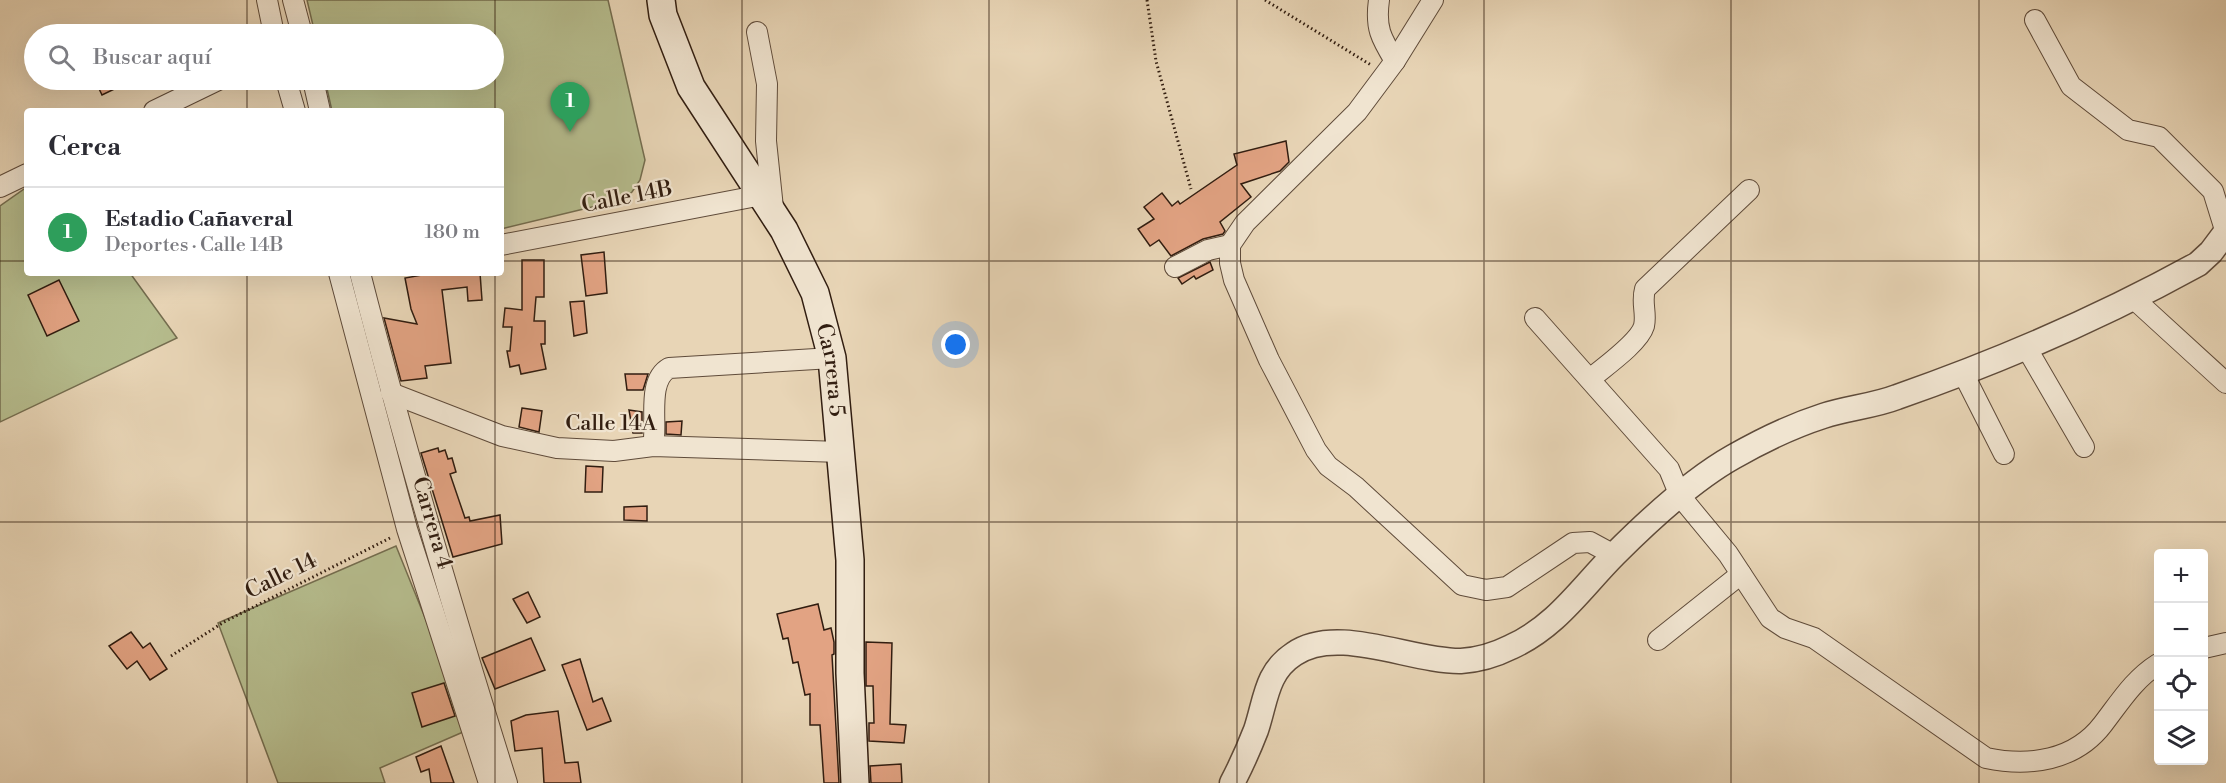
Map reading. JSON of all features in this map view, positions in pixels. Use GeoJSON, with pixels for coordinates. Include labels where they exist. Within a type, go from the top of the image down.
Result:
{"type":"FeatureCollection","features":[{"type":"Feature","properties":{"kind":"main road","name":"Carrera 5"},"geometry":{"type":"LineString","coordinates":[[661,0],[663,15],[691,87],[769,206],[815,293],[832,358],[850,561],[850,673],[855,783]]}},
{"type":"Feature","properties":{"kind":"street"},"geometry":{"type":"LineString","coordinates":[[267,0],[272,24]]}},
{"type":"Feature","properties":{"kind":"street"},"geometry":{"type":"LineString","coordinates":[[293,0],[299,24]]}},
{"type":"Feature","properties":{"kind":"street"},"geometry":{"type":"LineString","coordinates":[[1379,0],[1376,21],[1390,67]]}},
{"type":"Feature","properties":{"kind":"street"},"geometry":{"type":"LineString","coordinates":[[1433,0],[1390,67],[1357,112],[1245,223],[1230,245],[1230,264],[1234,280],[1269,360],[1316,450],[1328,466],[1356,487],[1462,585],[1486,590],[1507,587],[1573,543],[1590,542],[1614,555]]}},
{"type":"Feature","properties":{"kind":"street"},"geometry":{"type":"LineString","coordinates":[[1232,783],[1256,729],[1270,677],[1278,666],[1296,651],[1311,646],[1348,643],[1459,661],[1484,658],[1539,633],[1559,616],[1614,555],[1680,496],[1730,459],[1779,434],[1823,416],[1893,399],[2026,347],[2133,298],[2198,264],[2211,252],[2226,233],[2213,191],[2159,137],[2128,130],[2071,86],[2035,20]]}},
{"type":"Feature","properties":{"kind":"street"},"geometry":{"type":"LineString","coordinates":[[758,32],[767,84],[766,141],[769,206]]}},
{"type":"Feature","properties":{"kind":"street"},"geometry":{"type":"LineString","coordinates":[[160,108],[197,90]]}},
{"type":"Feature","properties":{"kind":"street"},"geometry":{"type":"LineString","coordinates":[[289,90],[293,108]]}},
{"type":"Feature","properties":{"kind":"street"},"geometry":{"type":"LineString","coordinates":[[315,90],[319,108]]}},
{"type":"Feature","properties":{"kind":"street"},"geometry":{"type":"LineString","coordinates":[[0,187],[24,175]]}},
{"type":"Feature","properties":{"kind":"street"},"geometry":{"type":"LineString","coordinates":[[1590,379],[1635,340],[1643,329],[1645,317],[1642,300],[1645,289],[1749,190]]}},
{"type":"Feature","properties":{"kind":"street","name":"Calle 14B"},"geometry":{"type":"LineString","coordinates":[[504,245],[769,206]]}},
{"type":"Feature","properties":{"kind":"street"},"geometry":{"type":"LineString","coordinates":[[1175,267],[1208,250],[1230,245]]}},
{"type":"Feature","properties":{"kind":"street","name":"Carrera 4"},"geometry":{"type":"LineString","coordinates":[[349,276],[407,529],[489,783]]}},
{"type":"Feature","properties":{"kind":"street","name":"Carrera 4"},"geometry":{"type":"LineString","coordinates":[[350,276],[391,393],[465,650],[507,783]]}},
{"type":"Feature","properties":{"kind":"street"},"geometry":{"type":"LineString","coordinates":[[2133,298],[2226,383]]}},
{"type":"Feature","properties":{"kind":"street"},"geometry":{"type":"LineString","coordinates":[[1535,318],[1669,469],[1680,496],[1741,574],[1770,618],[1785,628],[1814,638],[1986,758],[2030,762],[2064,756],[2101,727],[2137,681],[2154,667]]}},
{"type":"Feature","properties":{"kind":"street"},"geometry":{"type":"LineString","coordinates":[[2026,347],[2084,447]]}},
{"type":"Feature","properties":{"kind":"street"},"geometry":{"type":"LineString","coordinates":[[653,446],[656,385],[661,373],[669,368],[832,358]]}},
{"type":"Feature","properties":{"kind":"street"},"geometry":{"type":"LineString","coordinates":[[1963,373],[2004,454]]}},
{"type":"Feature","properties":{"kind":"street","name":"Calle 14A"},"geometry":{"type":"LineString","coordinates":[[391,393],[502,436],[557,448],[614,451],[653,446],[841,452]]}},
{"type":"Feature","properties":{"kind":"street"},"geometry":{"type":"LineString","coordinates":[[1658,640],[1741,574]]}},
{"type":"Feature","properties":{"kind":"street"},"geometry":{"type":"LineString","coordinates":[[2208,647],[2226,643]]}},
{"type":"Feature","properties":{"kind":"path"},"geometry":{"type":"LineString","coordinates":[[1147,0],[1156,61],[1191,189]]}},
{"type":"Feature","properties":{"kind":"path"},"geometry":{"type":"LineString","coordinates":[[1265,0],[1390,67]]}},
{"type":"Feature","properties":{"kind":"path","name":"Calle 14"},"geometry":{"type":"LineString","coordinates":[[171,656],[225,622],[407,529]]}},
{"type":"Feature","properties":{"kind":"green space"},"geometry":{"type":"Polygon","coordinates":[[[307,0],[608,0],[645,160],[640,180],[632,192],[621,200],[504,228],[504,108],[331,108],[327,90],[504,90],[504,24],[313,24],[307,0]]]}},
{"type":"Feature","properties":{"kind":"green space"},"geometry":{"type":"Polygon","coordinates":[[[24,189],[24,276],[132,276],[177,338],[0,422],[0,206],[24,189]]]}},
{"type":"Feature","properties":{"kind":"green space"},"geometry":{"type":"Polygon","coordinates":[[[396,546],[470,729],[380,768],[385,783],[278,783],[218,623],[396,546]]]}},
{"type":"Feature","properties":{"kind":"building"},"geometry":{"type":"Polygon","coordinates":[[[100,90],[112,90],[102,95],[100,90]]]}},
{"type":"Feature","properties":{"kind":"building"},"geometry":{"type":"Polygon","coordinates":[[[1286,141],[1289,162],[1280,171],[1241,184],[1251,197],[1220,222],[1225,231],[1223,234],[1203,239],[1171,256],[1159,240],[1150,246],[1138,229],[1154,219],[1144,207],[1162,193],[1172,206],[1178,201],[1180,204],[1237,165],[1234,154],[1286,141]]]}},
{"type":"Feature","properties":{"kind":"building"},"geometry":{"type":"Polygon","coordinates":[[[604,252],[607,293],[586,296],[581,255],[604,252]]]}},
{"type":"Feature","properties":{"kind":"building"},"geometry":{"type":"Polygon","coordinates":[[[522,260],[544,260],[544,297],[536,297],[534,321],[545,321],[545,344],[541,344],[546,369],[521,374],[519,365],[510,367],[507,351],[510,351],[512,327],[503,327],[505,308],[522,310],[522,260]]]}},
{"type":"Feature","properties":{"kind":"building"},"geometry":{"type":"Polygon","coordinates":[[[1210,262],[1213,270],[1196,279],[1194,276],[1182,284],[1178,278],[1210,262]]]}},
{"type":"Feature","properties":{"kind":"building"},"geometry":{"type":"Polygon","coordinates":[[[480,276],[482,300],[468,301],[467,287],[442,290],[451,363],[425,366],[427,378],[401,381],[384,318],[417,324],[411,309],[405,278],[480,276]]]}},
{"type":"Feature","properties":{"kind":"building"},"geometry":{"type":"Polygon","coordinates":[[[59,280],[79,321],[47,336],[28,295],[59,280]]]}},
{"type":"Feature","properties":{"kind":"building"},"geometry":{"type":"Polygon","coordinates":[[[584,301],[587,333],[574,336],[570,302],[584,301]]]}},
{"type":"Feature","properties":{"kind":"building"},"geometry":{"type":"Polygon","coordinates":[[[625,374],[648,374],[643,390],[627,390],[625,374]]]}},
{"type":"Feature","properties":{"kind":"building"},"geometry":{"type":"Polygon","coordinates":[[[522,408],[542,411],[539,432],[519,427],[522,408]]]}},
{"type":"Feature","properties":{"kind":"building"},"geometry":{"type":"Polygon","coordinates":[[[629,410],[642,412],[642,433],[633,433],[629,410]]]}},
{"type":"Feature","properties":{"kind":"building"},"geometry":{"type":"Polygon","coordinates":[[[682,421],[681,435],[666,434],[666,422],[682,421]]]}},
{"type":"Feature","properties":{"kind":"building"},"geometry":{"type":"Polygon","coordinates":[[[438,448],[439,452],[445,450],[448,459],[452,458],[456,472],[450,474],[465,518],[469,517],[470,521],[500,515],[502,544],[453,557],[421,453],[438,448]]]}},
{"type":"Feature","properties":{"kind":"building"},"geometry":{"type":"Polygon","coordinates":[[[586,466],[603,467],[602,492],[585,492],[586,466]]]}},
{"type":"Feature","properties":{"kind":"building"},"geometry":{"type":"Polygon","coordinates":[[[647,506],[647,521],[624,520],[624,507],[647,506]]]}},
{"type":"Feature","properties":{"kind":"building"},"geometry":{"type":"Polygon","coordinates":[[[528,592],[540,617],[527,623],[513,599],[528,592]]]}},
{"type":"Feature","properties":{"kind":"building"},"geometry":{"type":"Polygon","coordinates":[[[818,604],[824,630],[831,628],[834,642],[834,654],[832,655],[839,783],[824,783],[820,725],[810,725],[810,694],[805,695],[798,662],[793,663],[788,638],[783,639],[777,614],[818,604]]]}},
{"type":"Feature","properties":{"kind":"building"},"geometry":{"type":"Polygon","coordinates":[[[131,632],[143,648],[150,643],[167,669],[150,680],[137,661],[127,669],[109,646],[131,632]]]}},
{"type":"Feature","properties":{"kind":"building"},"geometry":{"type":"Polygon","coordinates":[[[531,638],[545,670],[495,689],[482,658],[531,638]]]}},
{"type":"Feature","properties":{"kind":"building"},"geometry":{"type":"Polygon","coordinates":[[[866,642],[892,643],[890,724],[906,725],[904,743],[869,741],[869,723],[874,723],[873,686],[866,686],[866,642]]]}},
{"type":"Feature","properties":{"kind":"building"},"geometry":{"type":"Polygon","coordinates":[[[580,659],[593,702],[602,698],[611,721],[587,730],[562,665],[580,659]]]}},
{"type":"Feature","properties":{"kind":"building"},"geometry":{"type":"Polygon","coordinates":[[[444,683],[455,716],[422,727],[412,693],[444,683]]]}},
{"type":"Feature","properties":{"kind":"building"},"geometry":{"type":"Polygon","coordinates":[[[558,711],[565,763],[578,762],[581,783],[544,783],[542,748],[515,751],[511,721],[526,715],[558,711]]]}},
{"type":"Feature","properties":{"kind":"building"},"geometry":{"type":"Polygon","coordinates":[[[441,746],[454,783],[431,783],[429,769],[421,772],[416,757],[441,746]]]}},
{"type":"Feature","properties":{"kind":"building"},"geometry":{"type":"Polygon","coordinates":[[[901,764],[902,783],[871,783],[870,766],[901,764]]]}},
{"type":"Feature","properties":{"kind":"place","name":"Estadio Cañaveral"},"geometry":{"type":"Point","coordinates":[570,132]}}]}
